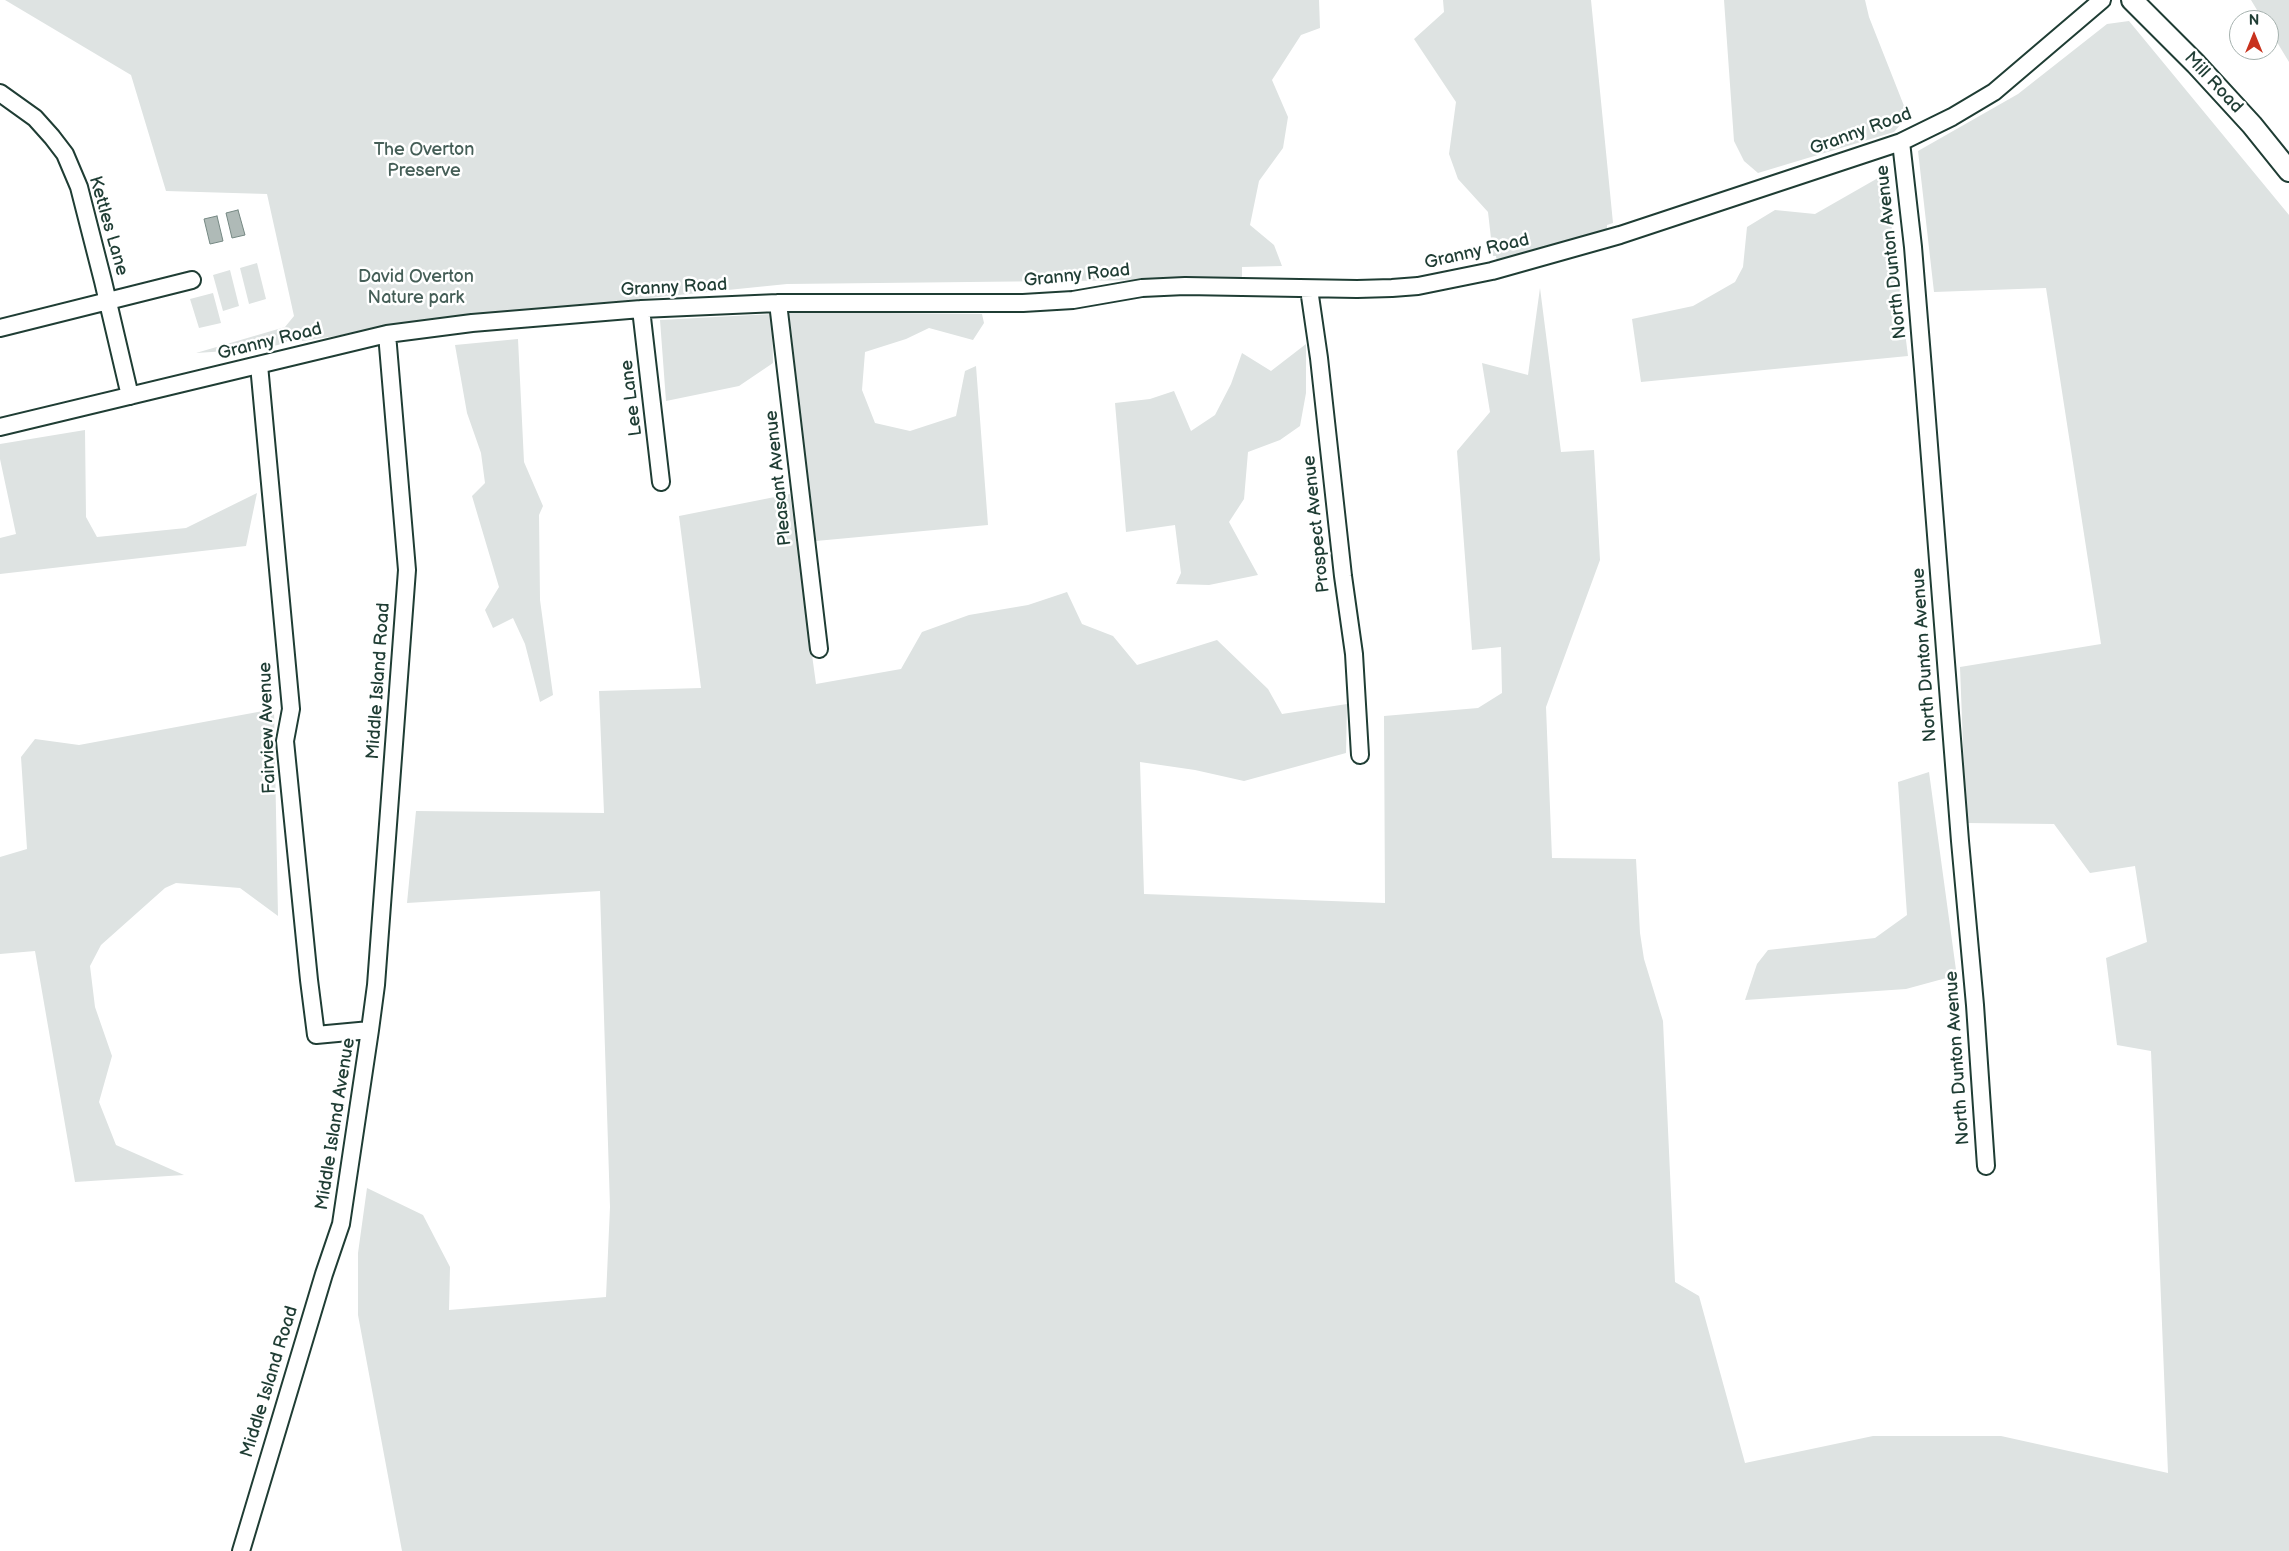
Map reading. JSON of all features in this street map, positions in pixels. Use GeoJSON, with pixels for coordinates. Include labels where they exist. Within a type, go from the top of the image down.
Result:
{"type":"FeatureCollection","features":[{"type":"Feature","properties":{"kind":"main road","name":"Mill Road"},"geometry":{"type":"LineString","coordinates":[[2132,0],[2202,70],[2252,125],[2289,171]]}},
{"type":"Feature","properties":{"kind":"street","name":"Granny Road"},"geometry":{"type":"LineString","coordinates":[[0,427],[387,334],[472,323],[641,309],[778,303],[1023,303],[1073,300],[1142,288],[1185,286],[1356,290],[1418,286],[1492,271],[1620,234],[1901,142],[1952,117],[1994,92],[2102,0]]}},
{"type":"Feature","properties":{"kind":"street","name":"Kettles Lane"},"geometry":{"type":"LineString","coordinates":[[0,93],[35,118],[65,154],[79,187],[130,396]]}},
{"type":"Feature","properties":{"kind":"street","name":"North Dunton Avenue"},"geometry":{"type":"LineString","coordinates":[[1901,142],[1913,247],[1960,841],[1976,1004],[1986,1166]]}},
{"type":"Feature","properties":{"kind":"street"},"geometry":{"type":"LineString","coordinates":[[0,328],[192,280]]}},
{"type":"Feature","properties":{"kind":"street","name":"Prospect Avenue"},"geometry":{"type":"LineString","coordinates":[[1309,289],[1320,358],[1348,618],[1354,654],[1360,756]]}},
{"type":"Feature","properties":{"kind":"street","name":"Pleasant Avenue"},"geometry":{"type":"LineString","coordinates":[[778,303],[820,649]]}},
{"type":"Feature","properties":{"kind":"street","name":"Lee Lane"},"geometry":{"type":"LineString","coordinates":[[641,309],[661,482]]}},
{"type":"Feature","properties":{"kind":"street","name":"Middle Island Road"},"geometry":{"type":"LineString","coordinates":[[370,1030],[376,985],[407,570],[387,334]]}},
{"type":"Feature","properties":{"kind":"street","name":"Fairview Avenue"},"geometry":{"type":"LineString","coordinates":[[259,365],[291,709],[285,741],[316,1035],[370,1030]]}},
{"type":"Feature","properties":{"kind":"street","name":"Middle Island Avenue"},"geometry":{"type":"LineString","coordinates":[[341,1224],[370,1030]]}},
{"type":"Feature","properties":{"kind":"street","name":"Middle Island Road"},"geometry":{"type":"LineString","coordinates":[[241,1551],[324,1274],[341,1224]]}},
{"type":"Feature","properties":{"kind":"green space","name":"The Overton Preserve"},"geometry":{"type":"Polygon","coordinates":[[[5,0],[1319,0],[1320,28],[1301,35],[1272,80],[1288,117],[1283,148],[1259,181],[1250,225],[1274,245],[1282,266],[1242,267],[1242,279],[787,284],[471,316],[302,341],[300,336],[278,345],[258,349],[196,353],[285,327],[294,316],[267,194],[166,191],[131,75],[5,0]]]}},
{"type":"Feature","properties":{"kind":"green space"},"geometry":{"type":"Polygon","coordinates":[[[1443,0],[1591,0],[1613,223],[1607,225],[1607,231],[1497,262],[1496,256],[1493,256],[1488,212],[1458,179],[1449,154],[1456,102],[1414,39],[1444,12],[1443,0]]]}},
{"type":"Feature","properties":{"kind":"green space"},"geometry":{"type":"Polygon","coordinates":[[[1724,0],[1865,0],[1869,17],[1908,116],[1894,132],[1758,173],[1744,161],[1734,141],[1724,0]]]}},
{"type":"Feature","properties":{"kind":"green space"},"geometry":{"type":"Polygon","coordinates":[[[2251,0],[2289,0],[2289,62],[2279,46],[2279,10],[2257,10],[2251,0]]]}},
{"type":"Feature","properties":{"kind":"green space"},"geometry":{"type":"Polygon","coordinates":[[[2129,21],[2289,215],[2289,1551],[402,1551],[358,1315],[358,1253],[367,1188],[423,1215],[450,1267],[449,1310],[606,1297],[610,1207],[600,891],[407,903],[416,811],[604,813],[599,691],[701,688],[679,516],[790,494],[816,684],[901,669],[922,632],[969,615],[1028,605],[1067,592],[1082,624],[1113,636],[1137,665],[1217,640],[1268,689],[1282,714],[1347,704],[1346,753],[1244,781],[1195,770],[1140,762],[1144,894],[1385,903],[1384,716],[1478,708],[1502,693],[1501,647],[1472,650],[1457,451],[1490,412],[1482,363],[1528,375],[1540,288],[1561,452],[1594,450],[1600,560],[1546,707],[1552,858],[1636,859],[1640,933],[1644,959],[1663,1021],[1675,1282],[1699,1296],[1745,1463],[1873,1436],[2001,1436],[2168,1473],[2151,1051],[2117,1045],[2106,958],[2147,942],[2135,866],[2090,873],[2054,824],[1966,823],[1960,667],[2101,644],[2046,288],[1934,292],[1918,151],[2018,94],[2107,24],[2129,21]]]}},
{"type":"Feature","properties":{"kind":"green space"},"geometry":{"type":"Polygon","coordinates":[[[1885,174],[1908,356],[1641,382],[1632,319],[1693,306],[1735,282],[1743,267],[1747,227],[1775,210],[1815,214],[1885,174]]]}},
{"type":"Feature","properties":{"kind":"green space"},"geometry":{"type":"Polygon","coordinates":[[[257,263],[266,299],[249,304],[240,268],[257,263]]]}},
{"type":"Feature","properties":{"kind":"green space"},"geometry":{"type":"Polygon","coordinates":[[[230,270],[239,306],[223,311],[213,275],[230,270]]]}},
{"type":"Feature","properties":{"kind":"green space"},"geometry":{"type":"Polygon","coordinates":[[[213,293],[221,323],[199,328],[190,299],[213,293]]]}},
{"type":"Feature","properties":{"kind":"green space"},"geometry":{"type":"Polygon","coordinates":[[[788,312],[982,314],[984,323],[973,340],[929,328],[906,339],[865,352],[862,390],[875,423],[910,431],[956,416],[965,371],[976,366],[988,525],[816,541],[788,312]]]}},
{"type":"Feature","properties":{"kind":"green space"},"geometry":{"type":"Polygon","coordinates":[[[772,314],[773,363],[739,386],[666,401],[660,320],[772,314]]]}},
{"type":"Feature","properties":{"kind":"green space"},"geometry":{"type":"Polygon","coordinates":[[[518,339],[524,462],[543,506],[539,515],[540,600],[553,695],[540,702],[525,644],[513,618],[493,628],[485,610],[499,587],[472,496],[485,483],[481,453],[467,413],[455,345],[518,339]]]}},
{"type":"Feature","properties":{"kind":"green space"},"geometry":{"type":"Polygon","coordinates":[[[1306,344],[1306,393],[1300,426],[1280,440],[1248,452],[1244,499],[1229,522],[1258,575],[1209,585],[1176,584],[1181,573],[1175,525],[1126,532],[1115,403],[1150,399],[1174,391],[1191,431],[1215,415],[1231,384],[1242,353],[1271,371],[1306,344]]]}},
{"type":"Feature","properties":{"kind":"green space"},"geometry":{"type":"Polygon","coordinates":[[[85,430],[86,517],[97,537],[186,528],[257,493],[246,546],[0,574],[0,538],[16,534],[0,459],[0,444],[85,430]]]}},
{"type":"Feature","properties":{"kind":"green space"},"geometry":{"type":"Polygon","coordinates":[[[274,709],[278,916],[240,888],[176,883],[165,888],[101,945],[90,966],[95,1007],[112,1056],[99,1102],[116,1145],[184,1175],[75,1182],[35,951],[0,954],[0,857],[27,849],[21,757],[35,739],[79,745],[274,709]]]}},
{"type":"Feature","properties":{"kind":"green space"},"geometry":{"type":"Polygon","coordinates":[[[1929,772],[1956,970],[1950,977],[1906,989],[1745,1000],[1757,964],[1768,950],[1875,938],[1907,915],[1898,782],[1929,772]]]}},
{"type":"Feature","properties":{"kind":"shaded area"},"geometry":{"type":"Polygon","coordinates":[[[238,210],[245,235],[232,238],[226,213],[238,210]]]}},
{"type":"Feature","properties":{"kind":"shaded area"},"geometry":{"type":"Polygon","coordinates":[[[217,216],[223,241],[210,244],[204,219],[217,216]]]}},
{"type":"Feature","properties":{"kind":"park label","name":"David Overton Nature park"},"geometry":{"type":"Point","coordinates":[416,287]}}]}
